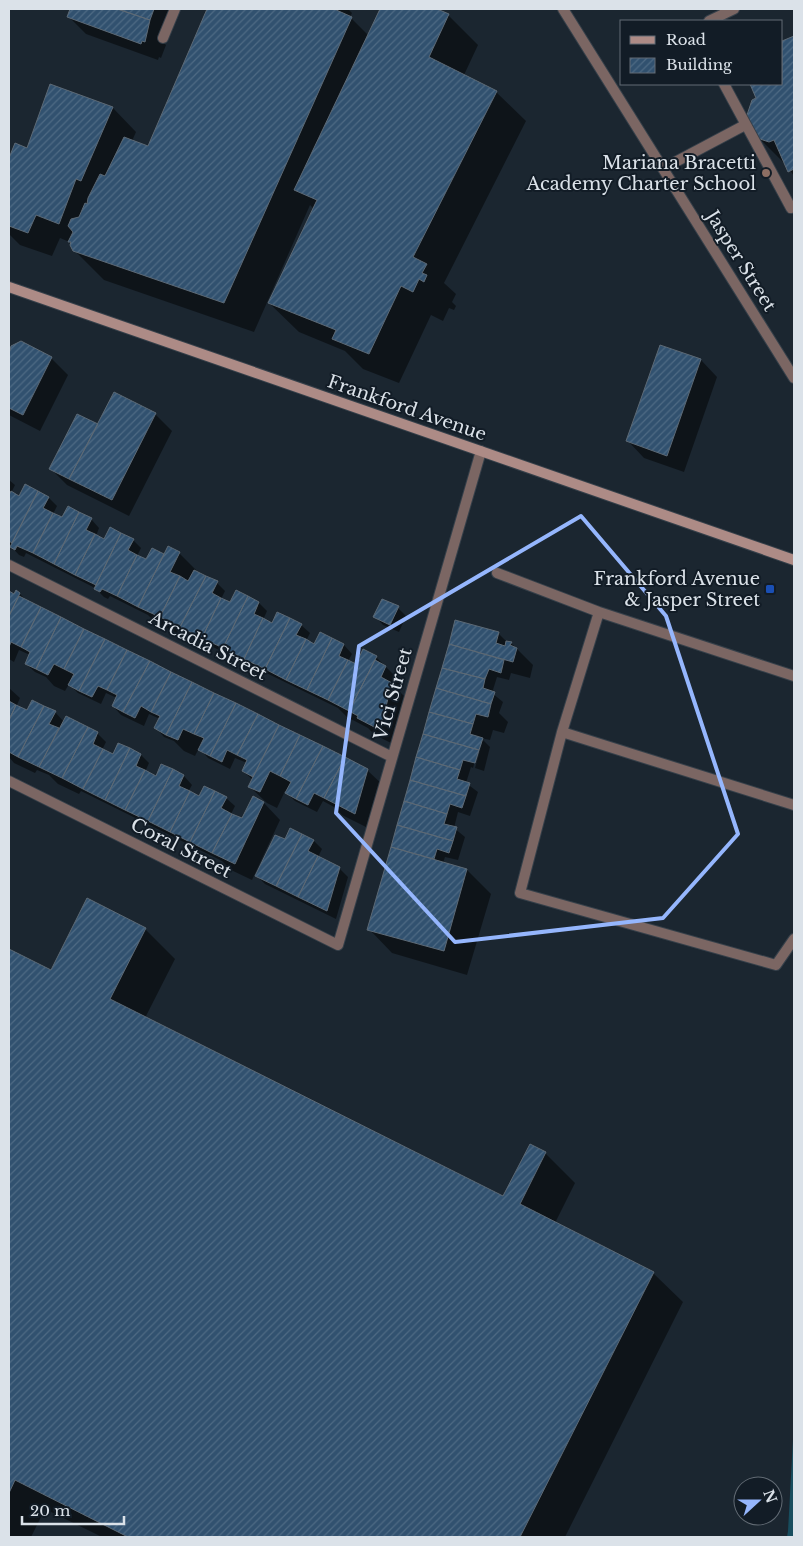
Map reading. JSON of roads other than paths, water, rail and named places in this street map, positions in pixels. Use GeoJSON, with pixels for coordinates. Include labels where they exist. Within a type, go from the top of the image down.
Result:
{"type":"FeatureCollection","features":[{"type":"Feature","properties":{"kind":"main road","name":"Frankford Avenue"},"geometry":{"type":"LineString","coordinates":[[9,287],[794,560]]}},
{"type":"Feature","properties":{"kind":"street"},"geometry":{"type":"LineString","coordinates":[[164,38],[175,9]]}},
{"type":"Feature","properties":{"kind":"street","name":"Jasper Street"},"geometry":{"type":"LineString","coordinates":[[563,9],[794,378]]}},
{"type":"Feature","properties":{"kind":"street"},"geometry":{"type":"LineString","coordinates":[[712,20],[734,9]]}},
{"type":"Feature","properties":{"kind":"street"},"geometry":{"type":"LineString","coordinates":[[725,85],[792,208],[794,206]]}},
{"type":"Feature","properties":{"kind":"street"},"geometry":{"type":"LineString","coordinates":[[664,168],[745,124]]}},
{"type":"Feature","properties":{"kind":"street","name":"Vici Street"},"geometry":{"type":"LineString","coordinates":[[338,945],[481,451]]}},
{"type":"Feature","properties":{"kind":"street","name":"Arcadia Street"},"geometry":{"type":"LineString","coordinates":[[9,565],[392,757]]}},
{"type":"Feature","properties":{"kind":"street"},"geometry":{"type":"LineString","coordinates":[[496,573],[599,612],[794,676]]}},
{"type":"Feature","properties":{"kind":"street"},"geometry":{"type":"LineString","coordinates":[[599,612],[562,732],[520,893],[776,965],[794,940]]}},
{"type":"Feature","properties":{"kind":"street"},"geometry":{"type":"LineString","coordinates":[[562,732],[794,805]]}},
{"type":"Feature","properties":{"kind":"street","name":"Coral Street"},"geometry":{"type":"LineString","coordinates":[[9,781],[338,945]]}},
{"type":"Feature","properties":{"kind":"water"},"geometry":{"type":"Polygon","coordinates":[[[794,1421],[794,1537],[787,1537],[788,1531],[794,1421]]]}},
{"type":"Feature","properties":{"kind":"place","name":"Mariana Bracetti Academy Charter School"},"geometry":{"type":"Point","coordinates":[766,173]}},
{"type":"Feature","properties":{"kind":"place","name":"Frankford Avenue & Jasper Street"},"geometry":{"type":"Point","coordinates":[770,589]}}]}
